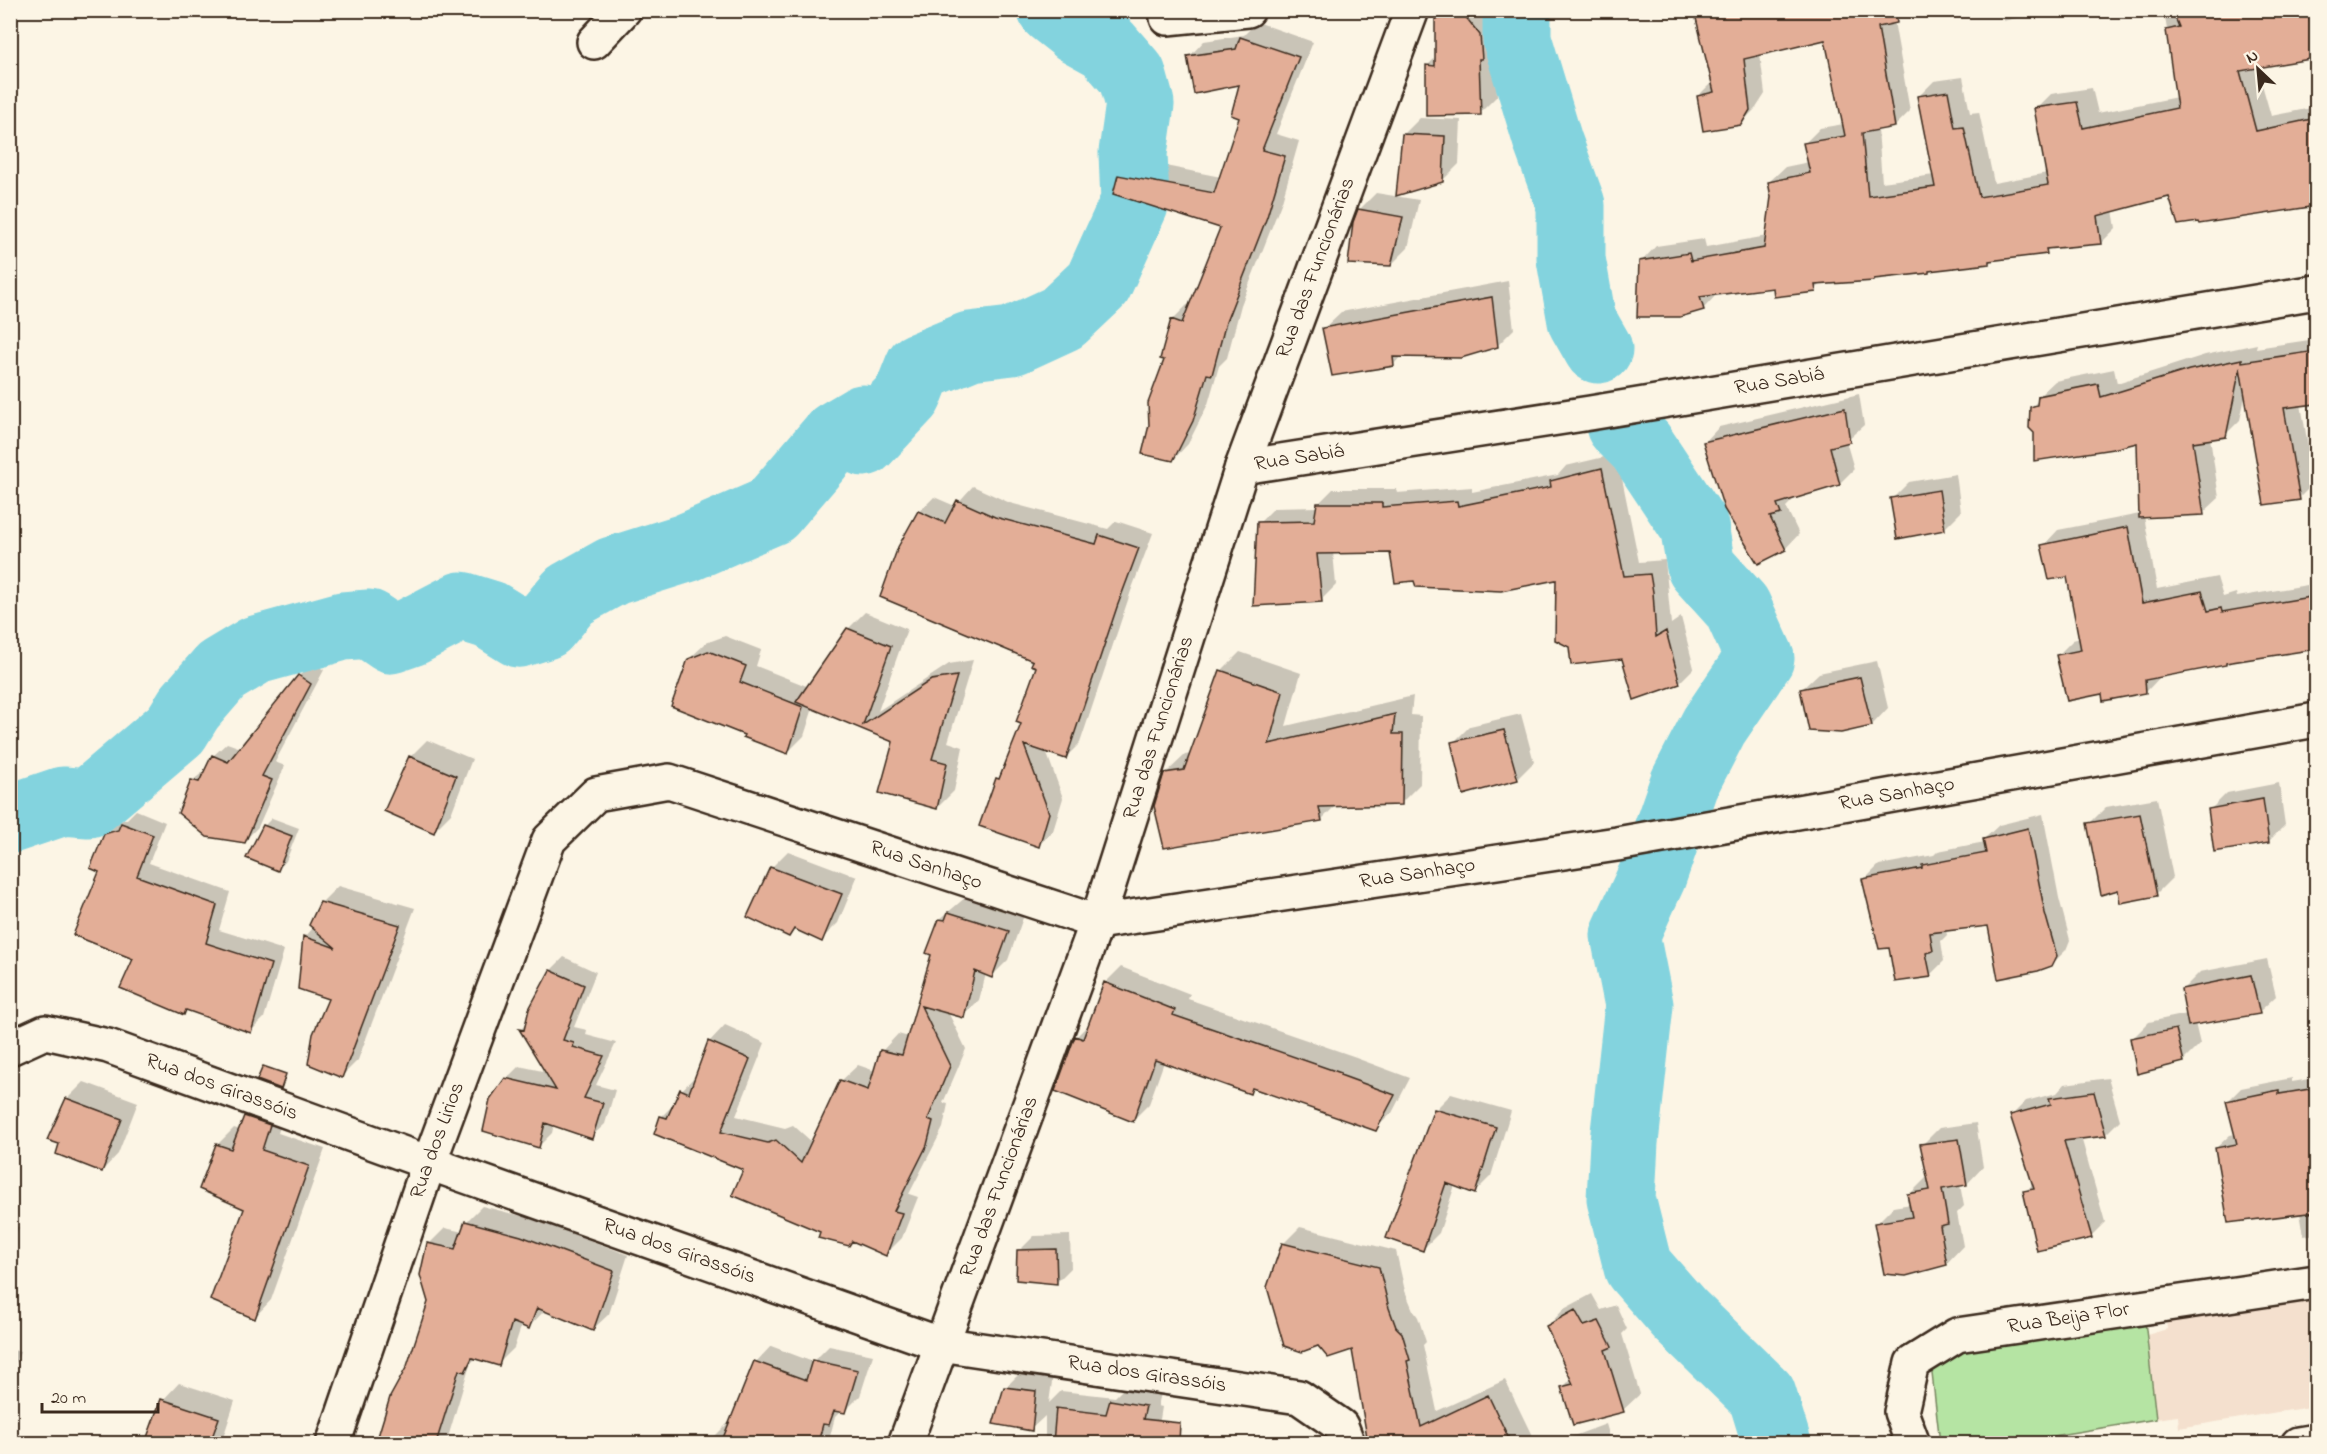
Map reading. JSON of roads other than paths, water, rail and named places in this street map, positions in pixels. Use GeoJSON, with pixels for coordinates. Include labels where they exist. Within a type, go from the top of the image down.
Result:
{"type":"FeatureCollection","features":[{"type":"Feature","properties":{"kind":"street"},"geometry":{"type":"LineString","coordinates":[[594,42],[624,10]]}},
{"type":"Feature","properties":{"kind":"street"},"geometry":{"type":"LineString","coordinates":[[1167,18],[1248,10]]}},
{"type":"Feature","properties":{"kind":"street","name":"Rua das Funcionárias"},"geometry":{"type":"LineString","coordinates":[[905,1443],[1096,922],[1242,467],[1412,10]]}},
{"type":"Feature","properties":{"kind":"street","name":"Rua Sabiá"},"geometry":{"type":"LineString","coordinates":[[1242,467],[1590,413],[2316,292]]}},
{"type":"Feature","properties":{"kind":"street","name":"Rua Sanhaço"},"geometry":{"type":"LineString","coordinates":[[549,840],[596,794],[669,782],[1096,922],[1617,844],[2316,720]]}},
{"type":"Feature","properties":{"kind":"street","name":"Rua dos Lirios"},"geometry":{"type":"LineString","coordinates":[[333,1443],[429,1163],[549,840]]}},
{"type":"Feature","properties":{"kind":"street","name":"Rua dos Girassóis"},"geometry":{"type":"LineString","coordinates":[[10,1048],[45,1032],[108,1046],[429,1163],[940,1344],[1299,1397],[1341,1426],[1348,1443]]}},
{"type":"Feature","properties":{"kind":"street","name":"Rua Beija Flor"},"geometry":{"type":"LineString","coordinates":[[1913,1443],[1901,1412],[1912,1363],[1957,1335],[2316,1282]]}},
{"type":"Feature","properties":{"kind":"street"},"geometry":{"type":"LineString","coordinates":[[2298,1443],[2316,1441]]}},
{"type":"Feature","properties":{"kind":"waterway"},"geometry":{"type":"LineString","coordinates":[[10,819],[63,801],[89,803],[176,729],[189,708],[221,671],[256,650],[343,626],[369,624],[391,639],[411,632],[461,606],[490,615],[519,633],[545,625],[570,595],[613,571],[686,548],[771,511],[836,435],[863,419],[864,442],[908,395],[919,367],[970,346],[1012,341],[1062,318],[1098,284],[1135,202],[1133,153],[1140,104],[1132,75],[1107,46],[1076,29],[1052,10]]}},
{"type":"Feature","properties":{"kind":"waterway"},"geometry":{"type":"LineString","coordinates":[[1517,10],[1517,39],[1548,142],[1571,205],[1571,259],[1582,321],[1598,349]]}},
{"type":"Feature","properties":{"kind":"waterway"},"geometry":{"type":"LineString","coordinates":[[1620,425],[1641,446],[1694,526],[1701,567],[1737,607],[1760,658],[1714,726],[1684,784],[1652,876],[1625,935],[1639,1005],[1624,1142],[1621,1199],[1638,1267],[1680,1315],[1762,1395],[1777,1444]]}}]}
